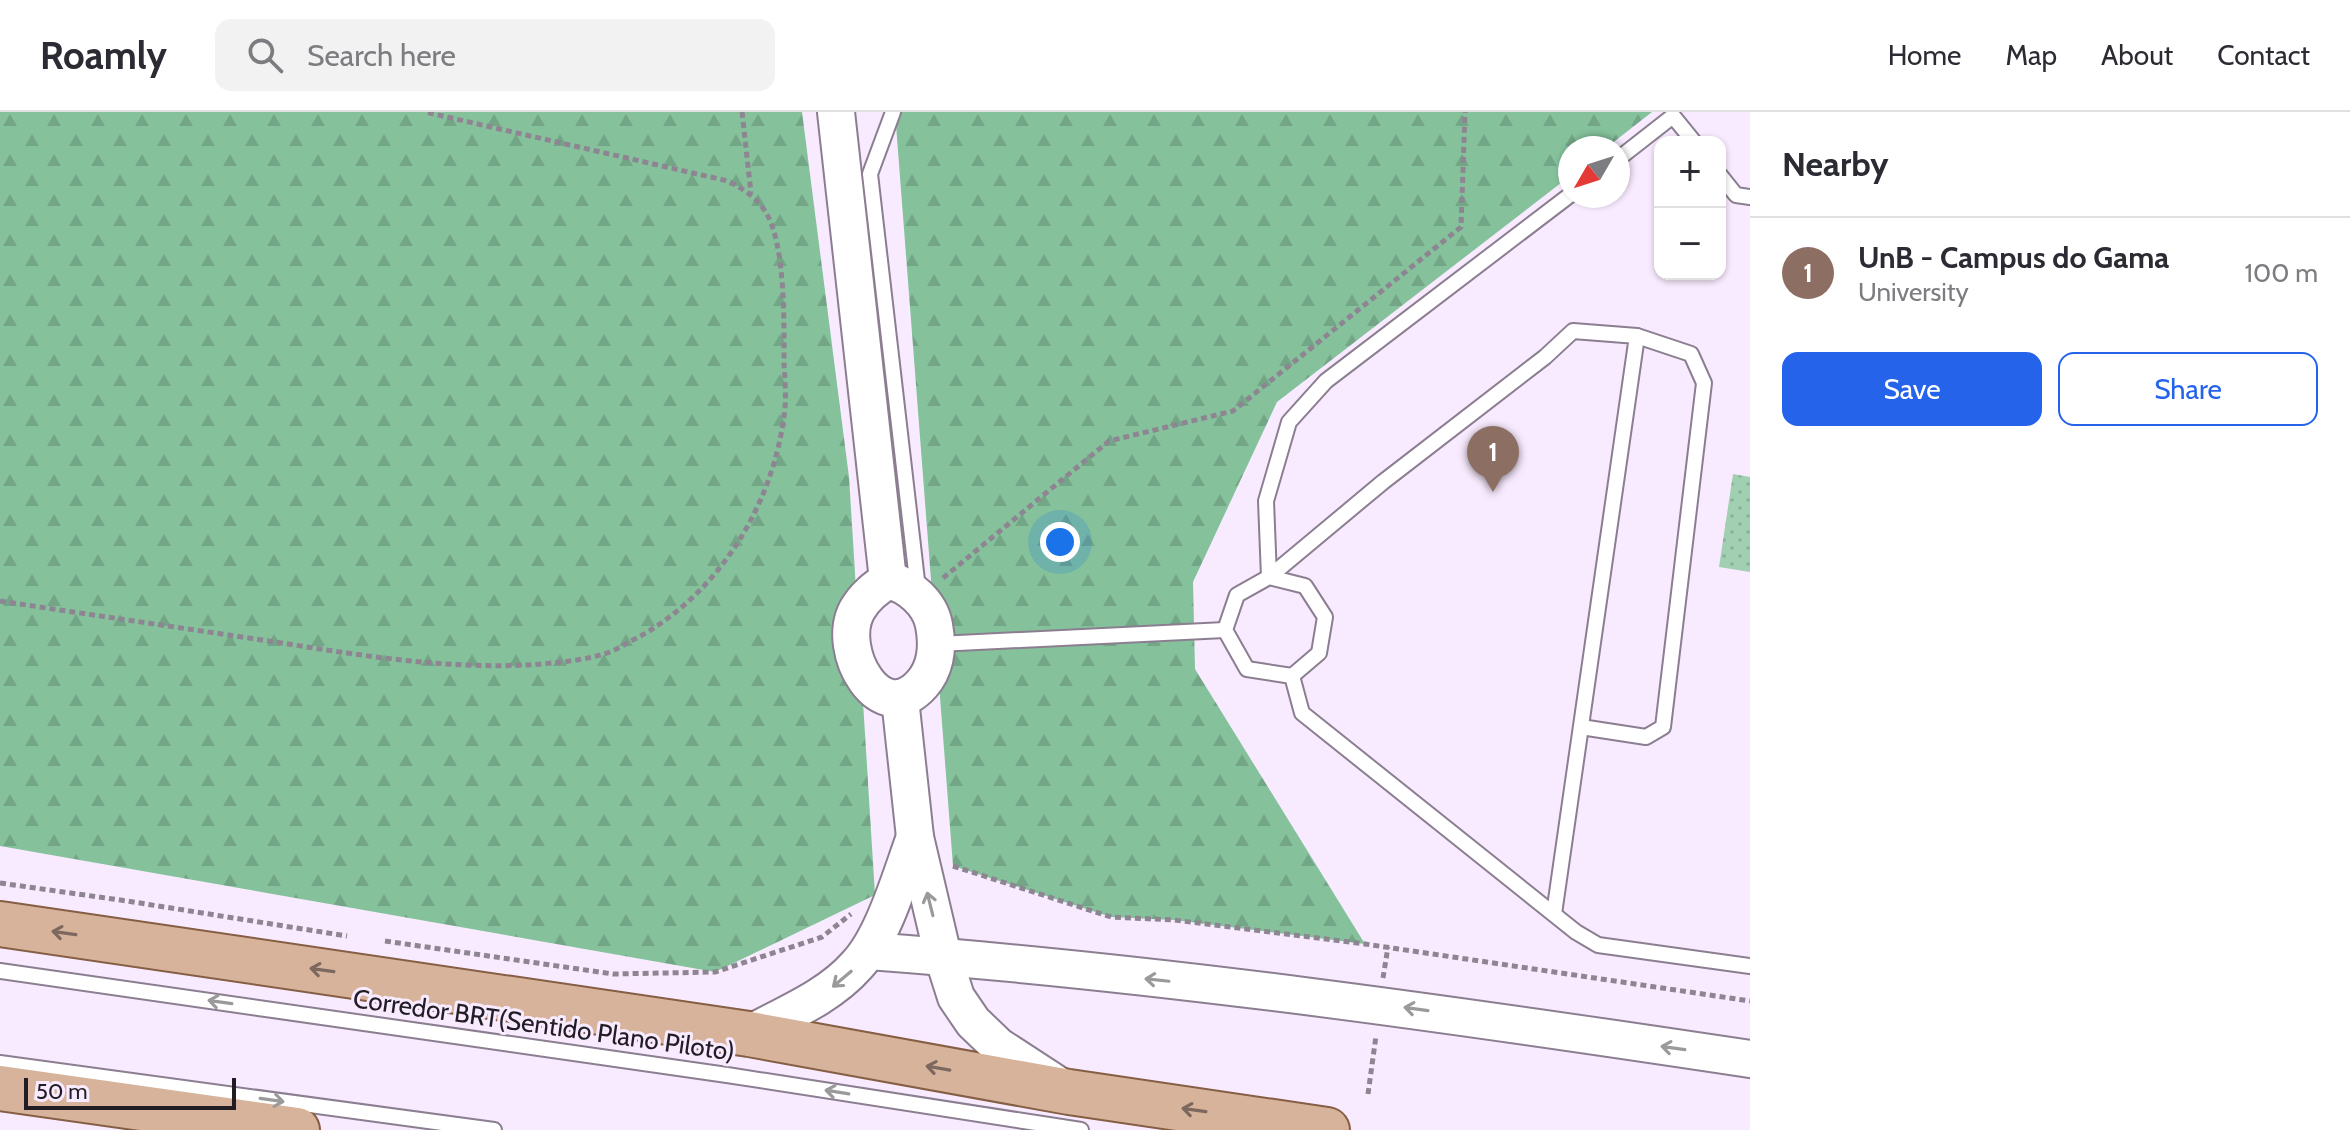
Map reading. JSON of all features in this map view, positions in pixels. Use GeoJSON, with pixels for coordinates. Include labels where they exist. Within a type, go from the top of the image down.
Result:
{"type":"FeatureCollection","features":[{"type":"Feature","properties":{"kind":"main road"},"geometry":{"type":"LineString","coordinates":[[0,924],[749,1034],[1075,1111],[1327,1130]]}},
{"type":"Feature","properties":{"kind":"main road"},"geometry":{"type":"LineString","coordinates":[[0,1088],[297,1130]]}},
{"type":"Feature","properties":{"kind":"street"},"geometry":{"type":"LineString","coordinates":[[836,112],[888,580]]}},
{"type":"Feature","properties":{"kind":"street"},"geometry":{"type":"LineString","coordinates":[[888,580],[903,584],[919,598],[934,620],[937,644],[928,678],[915,692],[900,699],[879,694],[863,677],[858,670],[851,635],[856,612],[869,594],[888,580]]}},
{"type":"Feature","properties":{"kind":"street"},"geometry":{"type":"LineString","coordinates":[[900,699],[915,837],[943,956],[956,997],[973,1022],[998,1046],[1032,1070],[1075,1111]]}},
{"type":"Feature","properties":{"kind":"street"},"geometry":{"type":"LineString","coordinates":[[749,1034],[816,999],[850,972],[869,951],[915,837]]}},
{"type":"Feature","properties":{"kind":"street"},"geometry":{"type":"LineString","coordinates":[[869,951],[943,956],[1380,1004],[1750,1059]]}},
{"type":"Feature","properties":{"kind":"lane"},"geometry":{"type":"LineString","coordinates":[[893,112],[870,174],[919,598]]}},
{"type":"Feature","properties":{"kind":"lane"},"geometry":{"type":"LineString","coordinates":[[1630,150],[1673,116],[1689,136]]}},
{"type":"Feature","properties":{"kind":"lane"},"geometry":{"type":"LineString","coordinates":[[1726,182],[1736,195],[1750,197]]}},
{"type":"Feature","properties":{"kind":"lane"},"geometry":{"type":"LineString","coordinates":[[1269,577],[1266,501],[1289,422],[1326,381],[1558,204]]}},
{"type":"Feature","properties":{"kind":"lane"},"geometry":{"type":"LineString","coordinates":[[1269,577],[1305,586],[1325,617],[1319,653],[1292,676],[1247,669],[1225,630],[1237,595],[1269,577],[1383,482],[1545,357],[1573,331],[1637,336],[1691,354],[1704,383],[1663,727],[1646,737],[1581,727]]}},
{"type":"Feature","properties":{"kind":"lane"},"geometry":{"type":"LineString","coordinates":[[1554,914],[1637,336]]}},
{"type":"Feature","properties":{"kind":"lane"},"geometry":{"type":"LineString","coordinates":[[937,644],[1225,630]]}},
{"type":"Feature","properties":{"kind":"lane"},"geometry":{"type":"LineString","coordinates":[[1292,676],[1302,713],[1576,932],[1598,945],[1750,966]]}},
{"type":"Feature","properties":{"kind":"lane","name":"Corredor BRT(Sentido Plano Piloto)"},"geometry":{"type":"LineString","coordinates":[[0,971],[727,1075],[1075,1111]]}},
{"type":"Feature","properties":{"kind":"lane"},"geometry":{"type":"LineString","coordinates":[[0,1063],[494,1130]]}},
{"type":"Feature","properties":{"kind":"path"},"geometry":{"type":"LineString","coordinates":[[0,601],[413,663],[501,666],[566,662],[612,651],[646,633],[682,607],[712,578],[740,538],[760,501],[775,457],[785,407],[784,313],[775,236],[766,212],[751,193],[728,181],[425,112]]}},
{"type":"Feature","properties":{"kind":"path"},"geometry":{"type":"LineString","coordinates":[[742,112],[751,193]]}},
{"type":"Feature","properties":{"kind":"path"},"geometry":{"type":"LineString","coordinates":[[919,598],[1109,441],[1233,411],[1461,227],[1465,112]]}},
{"type":"Feature","properties":{"kind":"green space"},"geometry":{"type":"Polygon","coordinates":[[[0,112],[802,112],[849,477],[875,895],[715,972],[0,846],[0,112]]]}},
{"type":"Feature","properties":{"kind":"green space"},"geometry":{"type":"Polygon","coordinates":[[[895,112],[1652,112],[1621,136],[1558,136],[1558,185],[1277,402],[1193,582],[1195,669],[1365,944],[1174,920],[1111,917],[953,866],[895,112]]]}},
{"type":"Feature","properties":{"kind":"green space"},"geometry":{"type":"Polygon","coordinates":[[[1733,474],[1750,477],[1750,572],[1719,567],[1733,474]]]}},
{"type":"Feature","properties":{"kind":"place","name":"UnB - Campus do Gama"},"geometry":{"type":"Point","coordinates":[1493,492]}}]}
